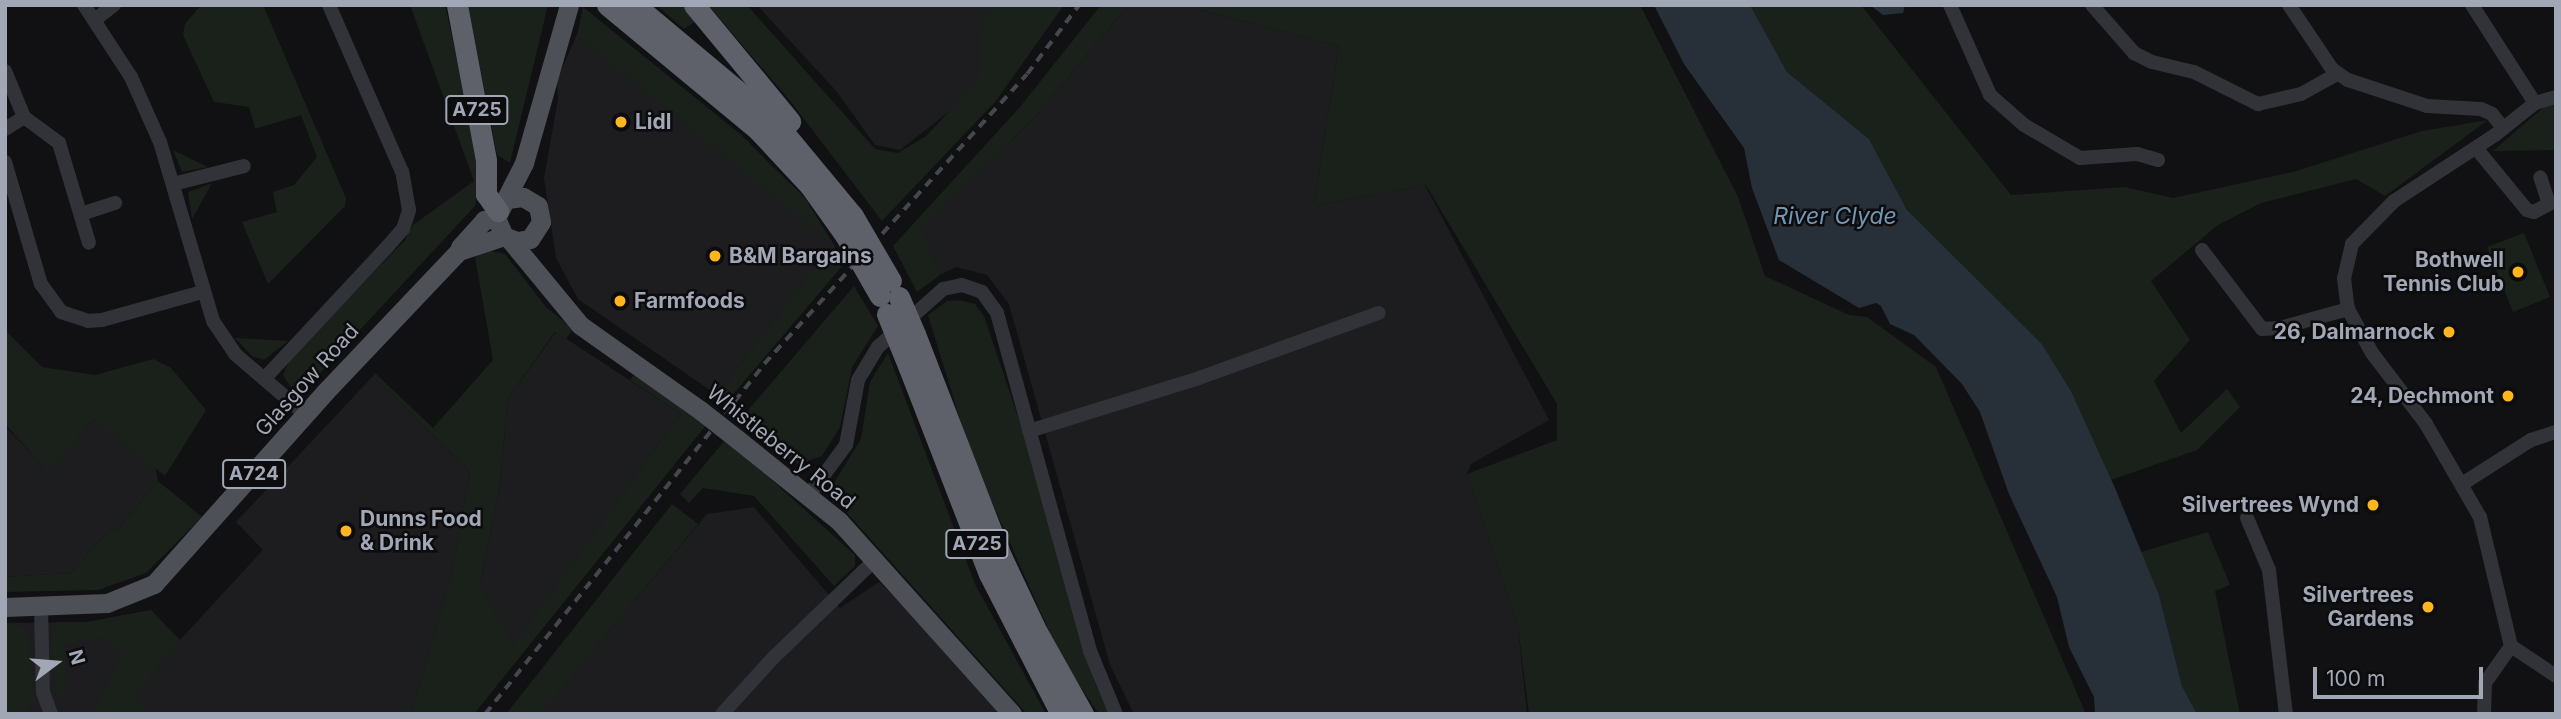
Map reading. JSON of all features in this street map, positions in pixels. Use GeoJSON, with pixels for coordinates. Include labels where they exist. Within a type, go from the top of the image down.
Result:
{"type":"FeatureCollection","features":[{"type":"Feature","properties":{"kind":"highway","name":"A725"},"geometry":{"type":"LineString","coordinates":[[457,5],[486,160],[486,194],[503,221]]}},
{"type":"Feature","properties":{"kind":"highway","name":"A725"},"geometry":{"type":"LineString","coordinates":[[607,5],[758,130],[849,225]]}},
{"type":"Feature","properties":{"kind":"highway","name":"A725"},"geometry":{"type":"LineString","coordinates":[[635,5],[765,113],[839,195]]}},
{"type":"Feature","properties":{"kind":"highway","name":"A725"},"geometry":{"type":"LineString","coordinates":[[694,5],[817,152],[839,195],[849,225],[889,297],[915,334],[1002,558],[1037,632],[1083,714]]}},
{"type":"Feature","properties":{"kind":"highway","name":"A725"},"geometry":{"type":"LineString","coordinates":[[889,297],[909,368],[989,574],[1061,714]]}},
{"type":"Feature","properties":{"kind":"main road","name":"A724"},"geometry":{"type":"LineString","coordinates":[[524,163],[533,201],[541,214],[535,235],[523,241],[503,221],[524,163],[569,5]]}},
{"type":"Feature","properties":{"kind":"main road"},"geometry":{"type":"LineString","coordinates":[[503,221],[523,197],[533,201]]}},
{"type":"Feature","properties":{"kind":"main road","name":"Glasgow Road"},"geometry":{"type":"LineString","coordinates":[[5,607],[107,603],[153,584],[305,414],[459,251],[484,220],[503,221]]}},
{"type":"Feature","properties":{"kind":"main road","name":"Whistleberry Road"},"geometry":{"type":"LineString","coordinates":[[503,221],[533,266],[580,325],[700,410],[809,495],[875,561],[1012,714]]}},
{"type":"Feature","properties":{"kind":"main road"},"geometry":{"type":"LineString","coordinates":[[533,266],[535,235]]}},
{"type":"Feature","properties":{"kind":"street"},"geometry":{"type":"LineString","coordinates":[[85,5],[96,19],[146,108],[173,184],[202,292],[221,337],[305,414]]}},
{"type":"Feature","properties":{"kind":"street"},"geometry":{"type":"LineString","coordinates":[[96,19],[114,5]]}},
{"type":"Feature","properties":{"kind":"street"},"geometry":{"type":"LineString","coordinates":[[264,379],[396,238],[409,210],[402,172],[329,5]]}},
{"type":"Feature","properties":{"kind":"street"},"geometry":{"type":"LineString","coordinates":[[1950,5],[1990,95],[2024,125],[2080,158],[2137,154],[2158,160]]}},
{"type":"Feature","properties":{"kind":"street"},"geometry":{"type":"LineString","coordinates":[[2092,5],[2134,53],[2151,62],[2194,72],[2258,104],[2301,94],[2337,74]]}},
{"type":"Feature","properties":{"kind":"street"},"geometry":{"type":"LineString","coordinates":[[2289,5],[2337,74],[2427,106],[2481,109],[2492,114],[2499,131]]}},
{"type":"Feature","properties":{"kind":"street"},"geometry":{"type":"LineString","coordinates":[[2472,5],[2535,103]]}},
{"type":"Feature","properties":{"kind":"street"},"geometry":{"type":"LineString","coordinates":[[5,71],[24,117],[59,143],[89,243]]}},
{"type":"Feature","properties":{"kind":"street"},"geometry":{"type":"LineString","coordinates":[[2556,97],[2535,103],[2476,148],[2394,201],[2351,244],[2344,278],[2348,309],[2372,353],[2403,390],[2480,517],[2511,646],[2556,676]]}},
{"type":"Feature","properties":{"kind":"street"},"geometry":{"type":"LineString","coordinates":[[5,129],[24,117]]}},
{"type":"Feature","properties":{"kind":"street"},"geometry":{"type":"LineString","coordinates":[[2137,154],[2140,138]]}},
{"type":"Feature","properties":{"kind":"street"},"geometry":{"type":"LineString","coordinates":[[2476,148],[2527,210],[2534,212],[2549,204],[2540,177]]}},
{"type":"Feature","properties":{"kind":"street"},"geometry":{"type":"LineString","coordinates":[[5,162],[41,284],[61,312],[88,321],[102,320],[202,292]]}},
{"type":"Feature","properties":{"kind":"street"},"geometry":{"type":"LineString","coordinates":[[173,184],[244,166]]}},
{"type":"Feature","properties":{"kind":"street"},"geometry":{"type":"LineString","coordinates":[[81,214],[115,203]]}},
{"type":"Feature","properties":{"kind":"street"},"geometry":{"type":"LineString","coordinates":[[2202,250],[2262,329],[2348,309]]}},
{"type":"Feature","properties":{"kind":"street"},"geometry":{"type":"LineString","coordinates":[[809,495],[846,445],[858,380],[871,356],[906,320],[951,286],[979,289],[995,308],[1090,651],[1116,714]]}},
{"type":"Feature","properties":{"kind":"street"},"geometry":{"type":"LineString","coordinates":[[1030,431],[1194,380],[1380,313]]}},
{"type":"Feature","properties":{"kind":"street"},"geometry":{"type":"LineString","coordinates":[[2462,484],[2531,440],[2556,432]]}},
{"type":"Feature","properties":{"kind":"street"},"geometry":{"type":"LineString","coordinates":[[2247,518],[2269,570],[2286,714]]}},
{"type":"Feature","properties":{"kind":"street"},"geometry":{"type":"LineString","coordinates":[[722,714],[761,670],[875,561]]}},
{"type":"Feature","properties":{"kind":"street"},"geometry":{"type":"LineString","coordinates":[[41,606],[43,692],[51,714]]}},
{"type":"Feature","properties":{"kind":"street"},"geometry":{"type":"LineString","coordinates":[[2484,714],[2486,683],[2511,646]]}},
{"type":"Feature","properties":{"kind":"shaded area"},"geometry":{"type":"Polygon","coordinates":[[[201,5],[263,5],[346,198],[345,206],[268,284],[242,222],[277,212],[273,192],[294,185],[317,157],[301,115],[255,129],[249,107],[214,102],[183,35],[185,24],[201,5]]]}},
{"type":"Feature","properties":{"kind":"shaded area"},"geometry":{"type":"Polygon","coordinates":[[[410,5],[445,5],[472,128],[479,182],[475,206],[307,387],[292,389],[283,375],[291,357],[405,240],[413,225],[474,181],[410,5]]]}},
{"type":"Feature","properties":{"kind":"shaded area"},"geometry":{"type":"Polygon","coordinates":[[[468,5],[548,5],[510,163],[497,155],[468,5]]]}},
{"type":"Feature","properties":{"kind":"shaded area"},"geometry":{"type":"Polygon","coordinates":[[[656,5],[684,5],[698,20],[684,29],[656,5]]]}},
{"type":"Feature","properties":{"kind":"shaded area"},"geometry":{"type":"Polygon","coordinates":[[[708,5],[747,5],[875,149],[898,153],[926,136],[978,81],[982,21],[994,5],[1064,5],[995,102],[882,221],[791,102],[708,5]]]}},
{"type":"Feature","properties":{"kind":"shaded area"},"geometry":{"type":"Polygon","coordinates":[[[757,5],[1050,5],[983,85],[900,150],[875,145],[837,92],[757,5]]]}},
{"type":"Feature","properties":{"kind":"shaded area"},"geometry":{"type":"Polygon","coordinates":[[[1101,5],[1128,5],[1035,117],[921,228],[940,275],[917,292],[893,246],[1020,107],[1101,5]]]}},
{"type":"Feature","properties":{"kind":"shaded area"},"geometry":{"type":"Polygon","coordinates":[[[1128,5],[1182,5],[1339,46],[1314,205],[1425,185],[1549,420],[1471,464],[1467,474],[1518,627],[1527,714],[1134,714],[1110,665],[1009,304],[987,275],[956,267],[940,275],[920,228],[1035,117],[1128,5]]]}},
{"type":"Feature","properties":{"kind":"shaded area"},"geometry":{"type":"Polygon","coordinates":[[[1182,5],[1640,5],[1738,197],[1765,276],[1849,315],[1867,317],[1936,367],[2086,714],[1529,714],[1518,627],[1467,474],[1557,440],[1557,404],[1426,185],[1314,205],[1339,46],[1182,5]]]}},
{"type":"Feature","properties":{"kind":"shaded area"},"geometry":{"type":"Polygon","coordinates":[[[1750,5],[1861,5],[2011,195],[2125,187],[2173,198],[2293,172],[2422,131],[2488,120],[2385,196],[2356,179],[2261,203],[2218,225],[2151,281],[2190,340],[2154,381],[2181,433],[2227,389],[2240,407],[2197,450],[2111,480],[2071,391],[2042,344],[1907,210],[1869,139],[1787,72],[1750,5]]]}},
{"type":"Feature","properties":{"kind":"shaded area"},"geometry":{"type":"Polygon","coordinates":[[[583,7],[739,133],[805,198],[834,245],[844,264],[724,405],[717,395],[833,245],[577,35],[583,7]]]}},
{"type":"Feature","properties":{"kind":"shaded area"},"geometry":{"type":"Polygon","coordinates":[[[577,34],[834,245],[717,395],[578,299],[556,258],[544,178],[558,99],[557,80],[577,34]]]}},
{"type":"Feature","properties":{"kind":"shaded area"},"geometry":{"type":"Polygon","coordinates":[[[2556,105],[2556,150],[2493,151],[2544,107],[2556,105]]]}},
{"type":"Feature","properties":{"kind":"shaded area"},"geometry":{"type":"Polygon","coordinates":[[[173,150],[208,167],[182,172],[173,150]]]}},
{"type":"Feature","properties":{"kind":"shaded area"},"geometry":{"type":"Polygon","coordinates":[[[212,183],[192,219],[188,192],[212,183]]]}},
{"type":"Feature","properties":{"kind":"shaded area","name":"Bothwell Tennis Club"},"geometry":{"type":"Polygon","coordinates":[[[2524,233],[2550,297],[2513,312],[2487,247],[2524,233]]]}},
{"type":"Feature","properties":{"kind":"shaded area"},"geometry":{"type":"Polygon","coordinates":[[[486,250],[505,254],[546,307],[573,329],[566,339],[555,332],[508,398],[499,491],[480,584],[513,646],[681,414],[630,380],[634,375],[707,424],[474,714],[411,714],[451,577],[470,471],[373,376],[375,373],[433,428],[493,360],[475,257],[486,250]]]}},
{"type":"Feature","properties":{"kind":"shaded area"},"geometry":{"type":"Polygon","coordinates":[[[854,286],[878,326],[852,367],[840,427],[822,456],[798,464],[758,439],[744,415],[854,286]]]}},
{"type":"Feature","properties":{"kind":"shaded area"},"geometry":{"type":"Polygon","coordinates":[[[960,300],[975,304],[984,316],[1026,440],[1079,633],[1096,685],[1111,714],[1099,714],[1061,658],[971,455],[928,315],[947,301],[960,300]]]}},
{"type":"Feature","properties":{"kind":"shaded area"},"geometry":{"type":"Polygon","coordinates":[[[5,330],[42,367],[95,375],[153,359],[171,368],[206,410],[165,476],[94,419],[48,472],[5,424],[5,330]]]}},
{"type":"Feature","properties":{"kind":"shaded area"},"geometry":{"type":"Polygon","coordinates":[[[556,332],[681,414],[513,647],[480,584],[499,491],[508,398],[556,332]]]}},
{"type":"Feature","properties":{"kind":"shaded area"},"geometry":{"type":"Polygon","coordinates":[[[235,338],[288,341],[264,360],[252,356],[235,338]]]}},
{"type":"Feature","properties":{"kind":"shaded area"},"geometry":{"type":"Polygon","coordinates":[[[888,353],[975,584],[1046,714],[1027,714],[833,497],[834,483],[861,439],[870,382],[888,353]]]}},
{"type":"Feature","properties":{"kind":"shaded area"},"geometry":{"type":"Polygon","coordinates":[[[373,376],[470,471],[451,578],[411,714],[5,714],[5,623],[87,622],[151,610],[180,640],[263,550],[236,522],[373,376]]]}},
{"type":"Feature","properties":{"kind":"shaded area"},"geometry":{"type":"Polygon","coordinates":[[[94,419],[155,465],[158,481],[118,529],[107,533],[71,573],[5,577],[5,426],[48,471],[94,419]]]}},
{"type":"Feature","properties":{"kind":"shaded area"},"geometry":{"type":"Polygon","coordinates":[[[726,439],[855,555],[855,566],[834,586],[754,496],[703,488],[689,503],[680,494],[726,439]]]}},
{"type":"Feature","properties":{"kind":"shaded area"},"geometry":{"type":"Polygon","coordinates":[[[158,481],[202,517],[146,573],[98,590],[5,592],[5,577],[71,573],[107,533],[118,529],[158,481]]]}},
{"type":"Feature","properties":{"kind":"shaded area"},"geometry":{"type":"Polygon","coordinates":[[[672,504],[698,524],[540,714],[506,714],[672,504]]]}},
{"type":"Feature","properties":{"kind":"shaded area"},"geometry":{"type":"Polygon","coordinates":[[[754,507],[840,608],[879,582],[946,648],[1001,714],[539,714],[707,514],[754,507]]]}},
{"type":"Feature","properties":{"kind":"shaded area"},"geometry":{"type":"Polygon","coordinates":[[[2208,532],[2230,585],[2215,591],[2240,714],[2197,714],[2182,686],[2159,595],[2141,552],[2208,532]]]}},
{"type":"Feature","properties":{"kind":"shaded area"},"geometry":{"type":"Polygon","coordinates":[[[151,610],[179,640],[134,696],[152,714],[91,714],[124,655],[105,637],[64,645],[67,689],[62,697],[56,695],[51,641],[56,622],[87,622],[151,610]]]}},
{"type":"Feature","properties":{"kind":"shaded area"},"geometry":{"type":"Polygon","coordinates":[[[5,623],[25,627],[30,642],[32,702],[25,714],[5,714],[5,623]]]}},
{"type":"Feature","properties":{"kind":"water","name":"River Clyde"},"geometry":{"type":"Polygon","coordinates":[[[1654,5],[1750,5],[1787,72],[1869,139],[1907,210],[2042,344],[2071,391],[2115,488],[2159,595],[2182,686],[2197,714],[2095,714],[2094,697],[2069,647],[2057,597],[2009,494],[1980,412],[1962,384],[1914,335],[1890,324],[1881,306],[1876,303],[1859,308],[1779,260],[1752,188],[1744,148],[1684,64],[1654,5]]]}},
{"type":"Feature","properties":{"kind":"water"},"geometry":{"type":"Polygon","coordinates":[[[1870,5],[1905,5],[1903,13],[1883,15],[1870,5]]]}},
{"type":"Feature","properties":{"kind":"railway"},"geometry":{"type":"LineString","coordinates":[[485,714],[764,364],[1027,74],[1079,5]]}},
{"type":"Feature","properties":{"kind":"place","name":"Lidl"},"geometry":{"type":"Point","coordinates":[621,122]}},
{"type":"Feature","properties":{"kind":"place","name":"B&M Bargains"},"geometry":{"type":"Point","coordinates":[715,256]}},
{"type":"Feature","properties":{"kind":"place","name":"Bothwell Tennis Club"},"geometry":{"type":"Point","coordinates":[2518,272]}},
{"type":"Feature","properties":{"kind":"place","name":"Farmfoods"},"geometry":{"type":"Point","coordinates":[620,301]}},
{"type":"Feature","properties":{"kind":"place","name":"26, Dalmarnock"},"geometry":{"type":"Point","coordinates":[2449,332]}},
{"type":"Feature","properties":{"kind":"place","name":"24, Dechmont"},"geometry":{"type":"Point","coordinates":[2508,396]}},
{"type":"Feature","properties":{"kind":"place","name":"Silvertrees Wynd"},"geometry":{"type":"Point","coordinates":[2373,505]}},
{"type":"Feature","properties":{"kind":"place","name":"Dunns Food & Drink"},"geometry":{"type":"Point","coordinates":[346,531]}},
{"type":"Feature","properties":{"kind":"place","name":"Silvertrees Gardens"},"geometry":{"type":"Point","coordinates":[2428,607]}}]}
